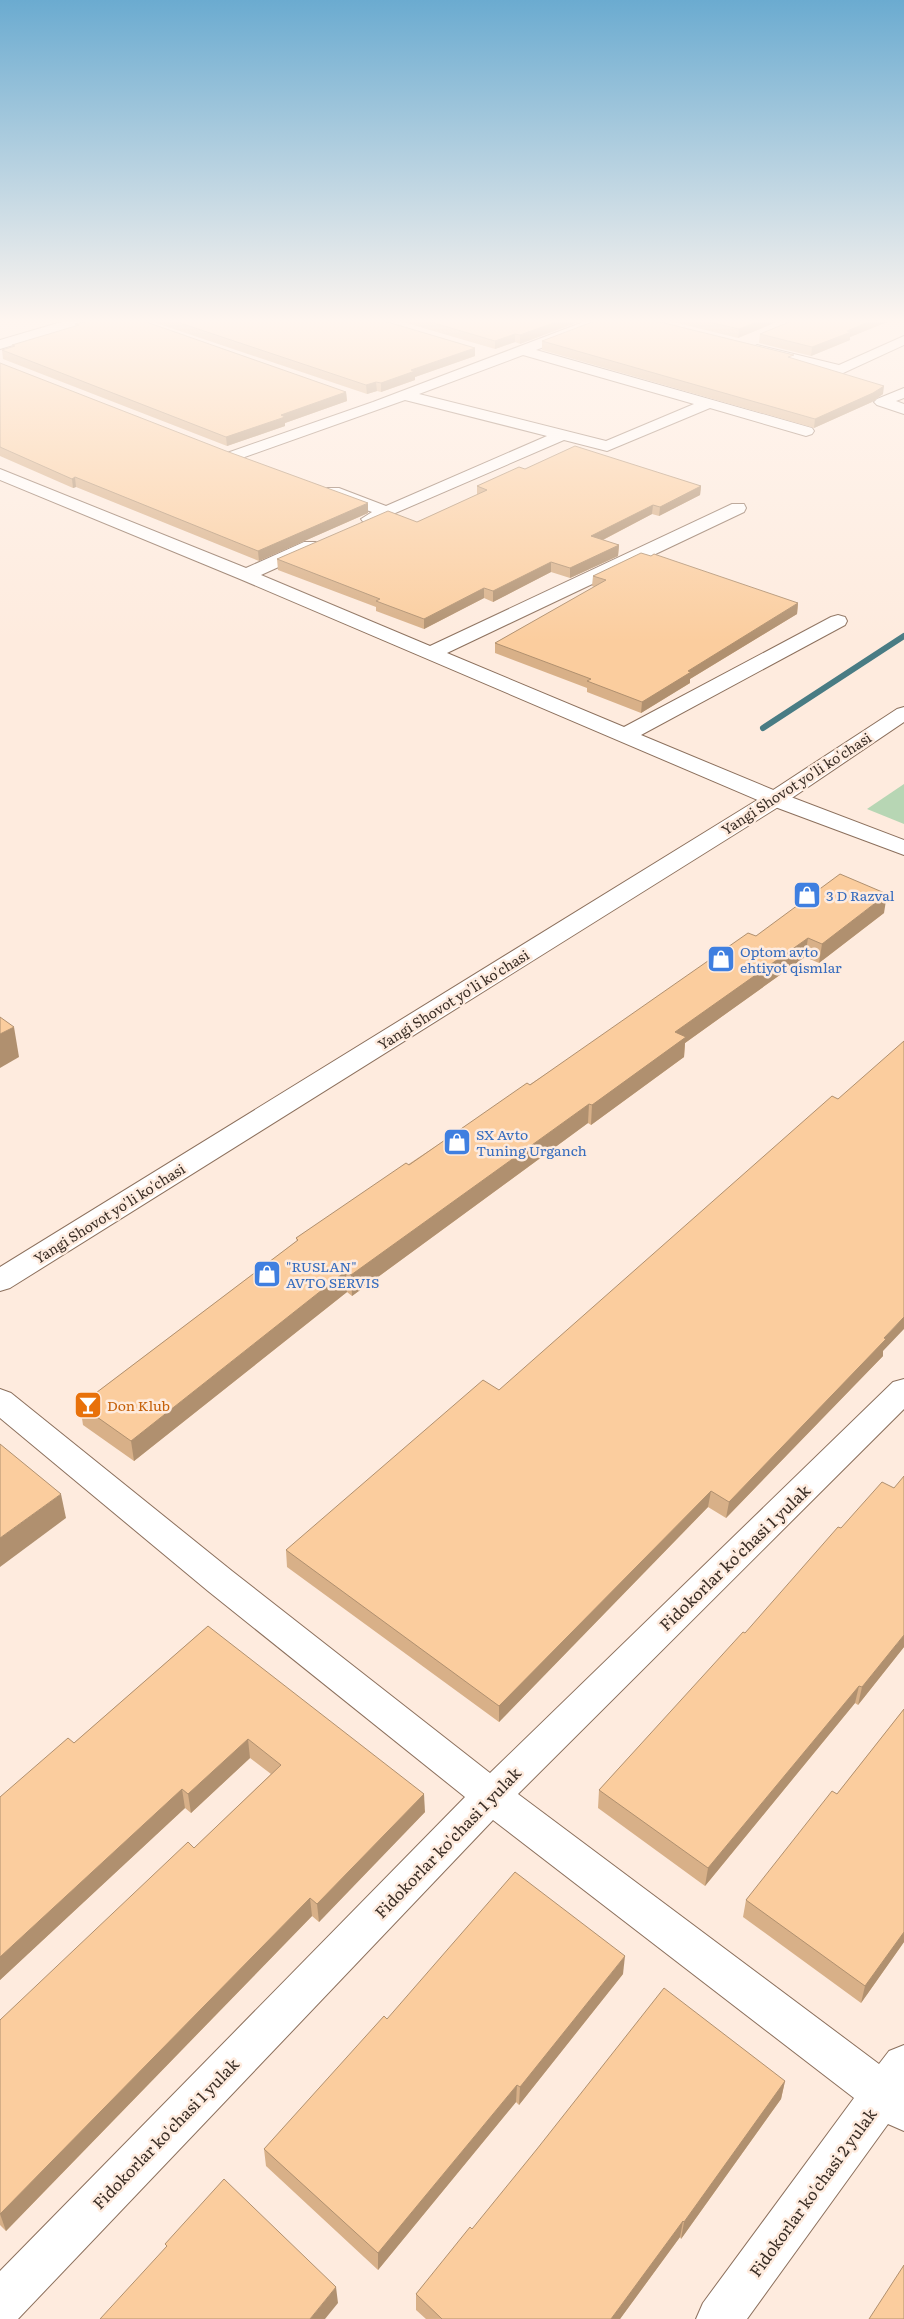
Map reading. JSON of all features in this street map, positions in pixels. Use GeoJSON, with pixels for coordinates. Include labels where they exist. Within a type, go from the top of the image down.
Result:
{"type":"FeatureCollection","features":[{"type":"Feature","properties":{"kind":"street"},"geometry":{"type":"LineString","coordinates":[[233,456],[318,426]]}},
{"type":"Feature","properties":{"kind":"street"},"geometry":{"type":"LineString","coordinates":[[527,426],[607,446],[654,426]]}},
{"type":"Feature","properties":{"kind":"street"},"geometry":{"type":"LineString","coordinates":[[789,426],[806,431]]}},
{"type":"Feature","properties":{"kind":"street"},"geometry":{"type":"LineString","coordinates":[[352,528],[536,448],[561,435]]}},
{"type":"Feature","properties":{"kind":"street"},"geometry":{"type":"LineString","coordinates":[[215,449],[260,466]]}},
{"type":"Feature","properties":{"kind":"street"},"geometry":{"type":"LineString","coordinates":[[0,474],[246,575],[775,798],[904,848]]}},
{"type":"Feature","properties":{"kind":"street"},"geometry":{"type":"LineString","coordinates":[[314,486],[387,512]]}},
{"type":"Feature","properties":{"kind":"street"},"geometry":{"type":"LineString","coordinates":[[431,653],[738,508]]}},
{"type":"Feature","properties":{"kind":"street"},"geometry":{"type":"LineString","coordinates":[[246,575],[325,540]]}},
{"type":"Feature","properties":{"kind":"street"},"geometry":{"type":"LineString","coordinates":[[625,735],[838,620]]}},
{"type":"Feature","properties":{"kind":"street","name":"Yangi Shovot yo'li ko'chasi"},"geometry":{"type":"LineString","coordinates":[[0,1281],[775,798],[904,713]]}},
{"type":"Feature","properties":{"kind":"street","name":"Fidokorlar ko'chasi 1 yulak"},"geometry":{"type":"LineString","coordinates":[[0,2304],[491,1796],[904,1390]]}},
{"type":"Feature","properties":{"kind":"street"},"geometry":{"type":"LineString","coordinates":[[0,1401],[220,1581],[491,1796],[897,2089]]}},
{"type":"Feature","properties":{"kind":"street","name":"Fidokorlar ko'chasi 2 yulak"},"geometry":{"type":"LineString","coordinates":[[719,2319],[897,2089]]}},
{"type":"Feature","properties":{"kind":"green space"},"geometry":{"type":"Polygon","coordinates":[[[904,784],[904,824],[867,809],[904,784]]]}},
{"type":"Feature","properties":{"kind":"building"},"geometry":{"type":"Polygon","coordinates":[[[0,426],[162,426],[368,503],[258,551],[75,477],[72,479],[0,447],[0,426]]]}},
{"type":"Feature","properties":{"kind":"building"},"geometry":{"type":"Polygon","coordinates":[[[198,426],[258,426],[226,437],[198,426]]]}},
{"type":"Feature","properties":{"kind":"building"},"geometry":{"type":"Polygon","coordinates":[[[575,446],[701,486],[660,507],[653,505],[591,536],[619,545],[570,568],[551,562],[493,591],[484,588],[424,619],[376,601],[380,599],[277,559],[388,511],[417,522],[487,490],[477,486],[519,467],[525,469],[575,446]]]}},
{"type":"Feature","properties":{"kind":"building"},"geometry":{"type":"Polygon","coordinates":[[[641,553],[651,556],[654,554],[798,603],[688,671],[691,672],[642,702],[587,681],[591,679],[495,643],[606,580],[593,576],[641,553]]]}},
{"type":"Feature","properties":{"kind":"building"},"geometry":{"type":"Polygon","coordinates":[[[840,874],[887,894],[822,944],[808,938],[675,1032],[686,1037],[592,1105],[589,1104],[351,1275],[346,1271],[131,1441],[80,1405],[298,1240],[296,1238],[406,1163],[409,1165],[527,1083],[530,1085],[748,933],[756,936],[840,874]]]}},
{"type":"Feature","properties":{"kind":"building"},"geometry":{"type":"Polygon","coordinates":[[[0,1017],[14,1027],[0,1034],[0,1017]]]}},
{"type":"Feature","properties":{"kind":"building"},"geometry":{"type":"Polygon","coordinates":[[[904,1041],[904,1317],[884,1338],[886,1339],[729,1502],[711,1491],[499,1706],[286,1550],[483,1380],[499,1390],[832,1096],[838,1099],[904,1041]]]}},
{"type":"Feature","properties":{"kind":"building"},"geometry":{"type":"Polygon","coordinates":[[[0,1444],[61,1494],[0,1538],[0,1444]]]}},
{"type":"Feature","properties":{"kind":"building"},"geometry":{"type":"Polygon","coordinates":[[[904,1476],[904,1635],[862,1687],[859,1686],[708,1868],[599,1790],[743,1632],[745,1633],[838,1527],[841,1528],[882,1482],[894,1488],[904,1476]]]}},
{"type":"Feature","properties":{"kind":"building"},"geometry":{"type":"Polygon","coordinates":[[[208,1626],[424,1794],[317,1904],[310,1898],[0,2214],[0,2020],[188,1842],[194,1848],[281,1765],[248,1739],[188,1794],[182,1789],[0,1957],[0,1797],[68,1738],[74,1743],[208,1626]]]}},
{"type":"Feature","properties":{"kind":"building"},"geometry":{"type":"Polygon","coordinates":[[[904,1709],[904,1932],[865,1986],[746,1900],[832,1791],[837,1794],[904,1709]]]}},
{"type":"Feature","properties":{"kind":"building"},"geometry":{"type":"Polygon","coordinates":[[[515,1872],[625,1956],[520,2087],[517,2085],[378,2253],[264,2149],[384,2016],[387,2019],[515,1872]]]}},
{"type":"Feature","properties":{"kind":"building"},"geometry":{"type":"Polygon","coordinates":[[[664,1988],[785,2081],[684,2222],[611,2319],[442,2319],[416,2294],[537,2149],[664,1988]]]}},
{"type":"Feature","properties":{"kind":"building"},"geometry":{"type":"Polygon","coordinates":[[[224,2179],[336,2287],[310,2319],[100,2319],[167,2246],[165,2244],[224,2179]]]}},
{"type":"Feature","properties":{"kind":"building"},"geometry":{"type":"Polygon","coordinates":[[[904,2265],[904,2319],[869,2319],[904,2265]]]}},
{"type":"Feature","properties":{"kind":"waterway"},"geometry":{"type":"LineString","coordinates":[[763,728],[904,636]]}},
{"type":"Feature","properties":{"kind":"place","name":"3 D Razval"},"geometry":{"type":"Point","coordinates":[807,895]}},
{"type":"Feature","properties":{"kind":"place","name":"Optom avto ehtiyot qismlar"},"geometry":{"type":"Point","coordinates":[721,959]}},
{"type":"Feature","properties":{"kind":"place","name":"SX Avto Tuning Urganch"},"geometry":{"type":"Point","coordinates":[457,1142]}},
{"type":"Feature","properties":{"kind":"place","name":"\"RUSLAN\" AVTO SERVIS"},"geometry":{"type":"Point","coordinates":[267,1274]}},
{"type":"Feature","properties":{"kind":"place","name":"Don Klub"},"geometry":{"type":"Point","coordinates":[88,1405]}}]}
